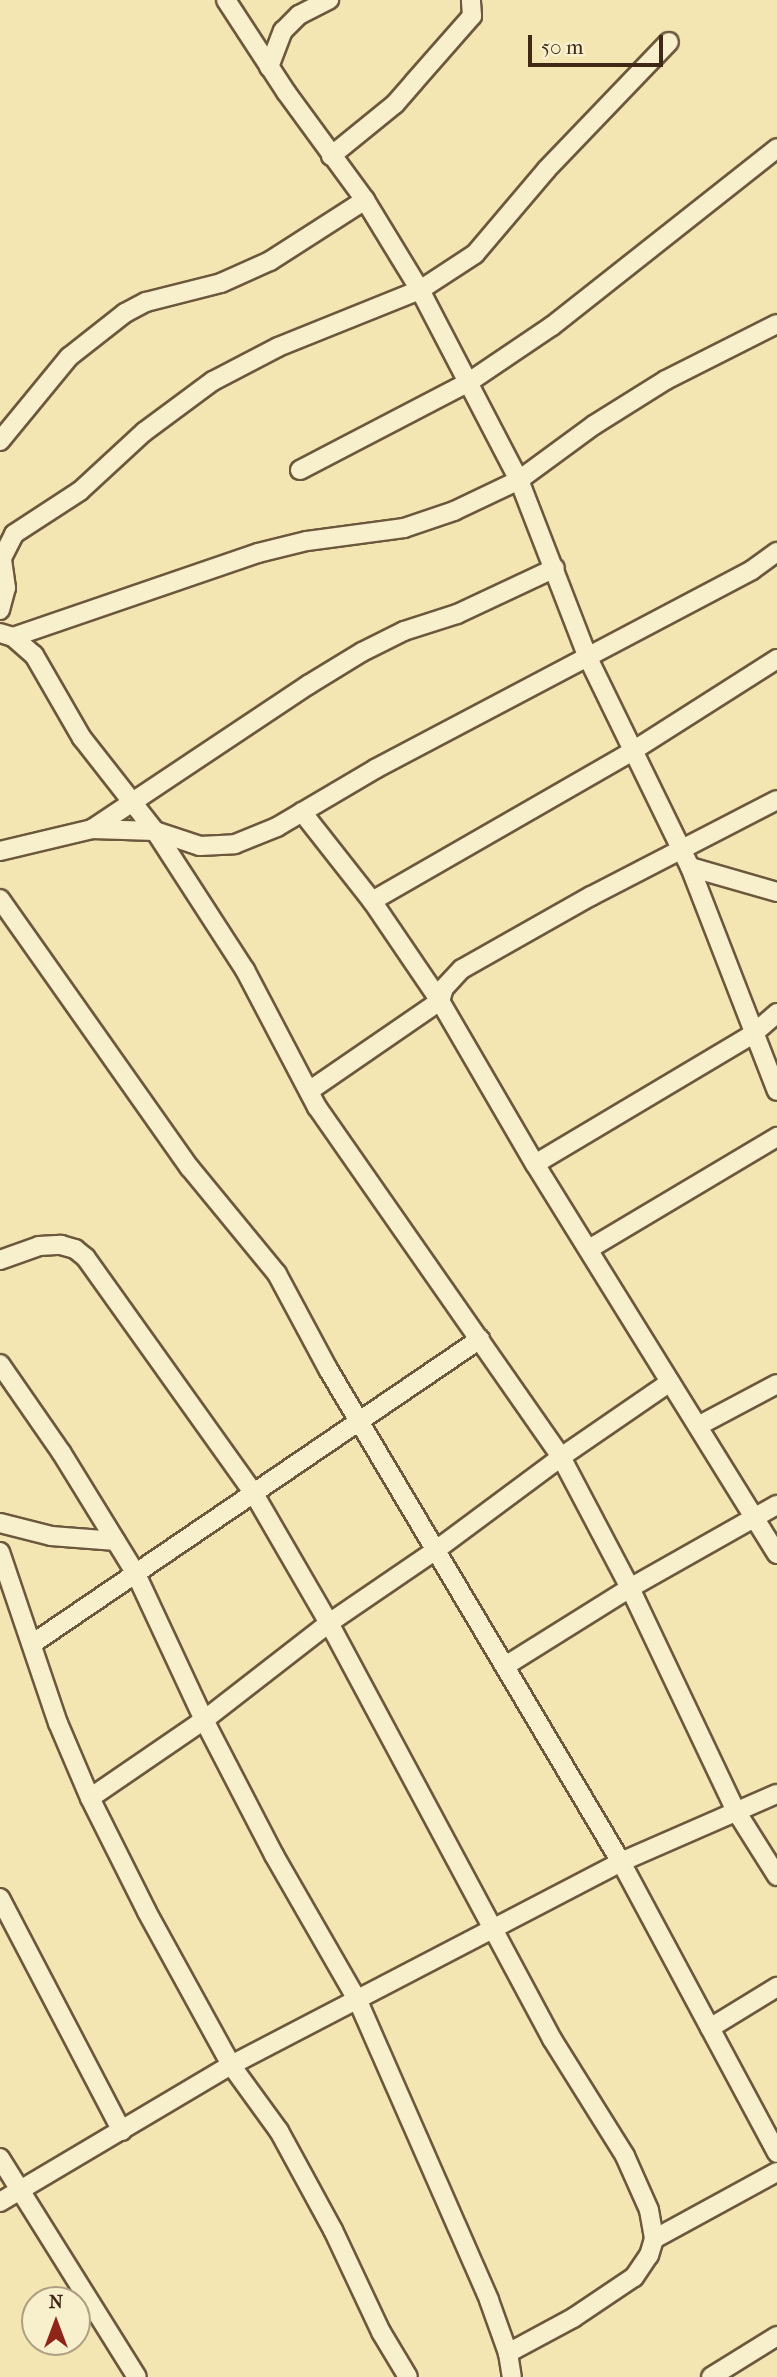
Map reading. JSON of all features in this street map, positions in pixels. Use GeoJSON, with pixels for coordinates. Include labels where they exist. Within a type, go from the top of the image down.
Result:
{"type":"FeatureCollection","features":[{"type":"Feature","properties":{"kind":"street"},"geometry":{"type":"LineString","coordinates":[[226,0],[269,68],[365,200],[420,290],[519,480],[588,658],[631,752],[690,867],[777,1090]]}},
{"type":"Feature","properties":{"kind":"street"},"geometry":{"type":"LineString","coordinates":[[269,68],[283,31],[299,15],[329,0]]}},
{"type":"Feature","properties":{"kind":"street"},"geometry":{"type":"LineString","coordinates":[[331,156],[408,90],[472,16],[471,0]]}},
{"type":"Feature","properties":{"kind":"street"},"geometry":{"type":"LineString","coordinates":[[0,610],[6,588],[3,541],[80,491],[144,432],[214,381],[278,347],[420,290],[475,254],[547,169],[669,42]]}},
{"type":"Feature","properties":{"kind":"street"},"geometry":{"type":"LineString","coordinates":[[300,470],[469,382],[552,326],[777,148]]}},
{"type":"Feature","properties":{"kind":"street"},"geometry":{"type":"LineString","coordinates":[[0,440],[69,356],[125,313],[146,302],[221,283],[270,261],[365,200]]}},
{"type":"Feature","properties":{"kind":"street"},"geometry":{"type":"LineString","coordinates":[[6,635],[258,553],[307,541],[404,528],[454,511],[519,480],[594,425],[666,380],[777,324]]}},
{"type":"Feature","properties":{"kind":"street"},"geometry":{"type":"LineString","coordinates":[[0,851],[92,829],[155,831],[200,846],[235,845],[302,812],[546,676],[588,658],[752,570],[777,552]]}},
{"type":"Feature","properties":{"kind":"street"},"geometry":{"type":"LineString","coordinates":[[92,829],[362,653],[404,631],[457,614],[555,568]]}},
{"type":"Feature","properties":{"kind":"street"},"geometry":{"type":"LineString","coordinates":[[6,635],[34,655],[82,738],[155,831],[245,970],[309,1091],[561,1457],[630,1588],[736,1811],[777,1876]]}},
{"type":"Feature","properties":{"kind":"street"},"geometry":{"type":"LineString","coordinates":[[372,901],[631,752],[777,659]]}},
{"type":"Feature","properties":{"kind":"street"},"geometry":{"type":"LineString","coordinates":[[309,1091],[440,1001],[444,988],[462,969],[681,849],[777,800]]}},
{"type":"Feature","properties":{"kind":"street"},"geometry":{"type":"LineString","coordinates":[[302,812],[372,901],[440,1001],[536,1164],[777,1554]]}},
{"type":"Feature","properties":{"kind":"street"},"geometry":{"type":"LineString","coordinates":[[690,867],[777,892]]}},
{"type":"Feature","properties":{"kind":"street"},"geometry":{"type":"LineString","coordinates":[[0,900],[190,1168],[276,1274],[359,1420],[621,1862],[776,2147]]}},
{"type":"Feature","properties":{"kind":"street"},"geometry":{"type":"LineString","coordinates":[[536,1164],[753,1034],[777,1013]]}},
{"type":"Feature","properties":{"kind":"street"},"geometry":{"type":"LineString","coordinates":[[589,1249],[777,1137]]}},
{"type":"Feature","properties":{"kind":"street"},"geometry":{"type":"LineString","coordinates":[[0,1260],[39,1246],[61,1245],[75,1249],[86,1258],[253,1492],[329,1623],[496,1928],[552,2039],[625,2156],[649,2210],[654,2239],[649,2255],[634,2277],[573,2318],[508,2353]]}},
{"type":"Feature","properties":{"kind":"street"},"geometry":{"type":"LineString","coordinates":[[32,1644],[480,1339]]}},
{"type":"Feature","properties":{"kind":"street"},"geometry":{"type":"LineString","coordinates":[[0,1364],[61,1452],[136,1574],[204,1720],[275,1856],[358,2001],[453,2215],[508,2353],[512,2377]]}},
{"type":"Feature","properties":{"kind":"street"},"geometry":{"type":"LineString","coordinates":[[90,1798],[204,1720],[329,1623],[436,1550],[561,1457],[670,1382]]}},
{"type":"Feature","properties":{"kind":"street"},"geometry":{"type":"LineString","coordinates":[[698,1426],[777,1384]]}},
{"type":"Feature","properties":{"kind":"street"},"geometry":{"type":"LineString","coordinates":[[505,1666],[630,1588],[777,1505]]}},
{"type":"Feature","properties":{"kind":"street"},"geometry":{"type":"LineString","coordinates":[[0,1523],[51,1536],[116,1541]]}},
{"type":"Feature","properties":{"kind":"street"},"geometry":{"type":"LineString","coordinates":[[0,1552],[58,1723],[90,1798],[147,1912],[231,2064],[279,2131],[333,2230],[382,2332],[408,2377]]}},
{"type":"Feature","properties":{"kind":"street"},"geometry":{"type":"LineString","coordinates":[[0,2202],[20,2187],[122,2131],[231,2064],[358,2001],[621,1862],[777,1794]]}},
{"type":"Feature","properties":{"kind":"street"},"geometry":{"type":"LineString","coordinates":[[0,1898],[122,2131]]}},
{"type":"Feature","properties":{"kind":"street"},"geometry":{"type":"LineString","coordinates":[[710,2028],[777,1987]]}},
{"type":"Feature","properties":{"kind":"street"},"geometry":{"type":"LineString","coordinates":[[0,2158],[137,2377]]}},
{"type":"Feature","properties":{"kind":"street"},"geometry":{"type":"LineString","coordinates":[[654,2239],[777,2172]]}},
{"type":"Feature","properties":{"kind":"street"},"geometry":{"type":"LineString","coordinates":[[711,2377],[777,2336]]}}]}
